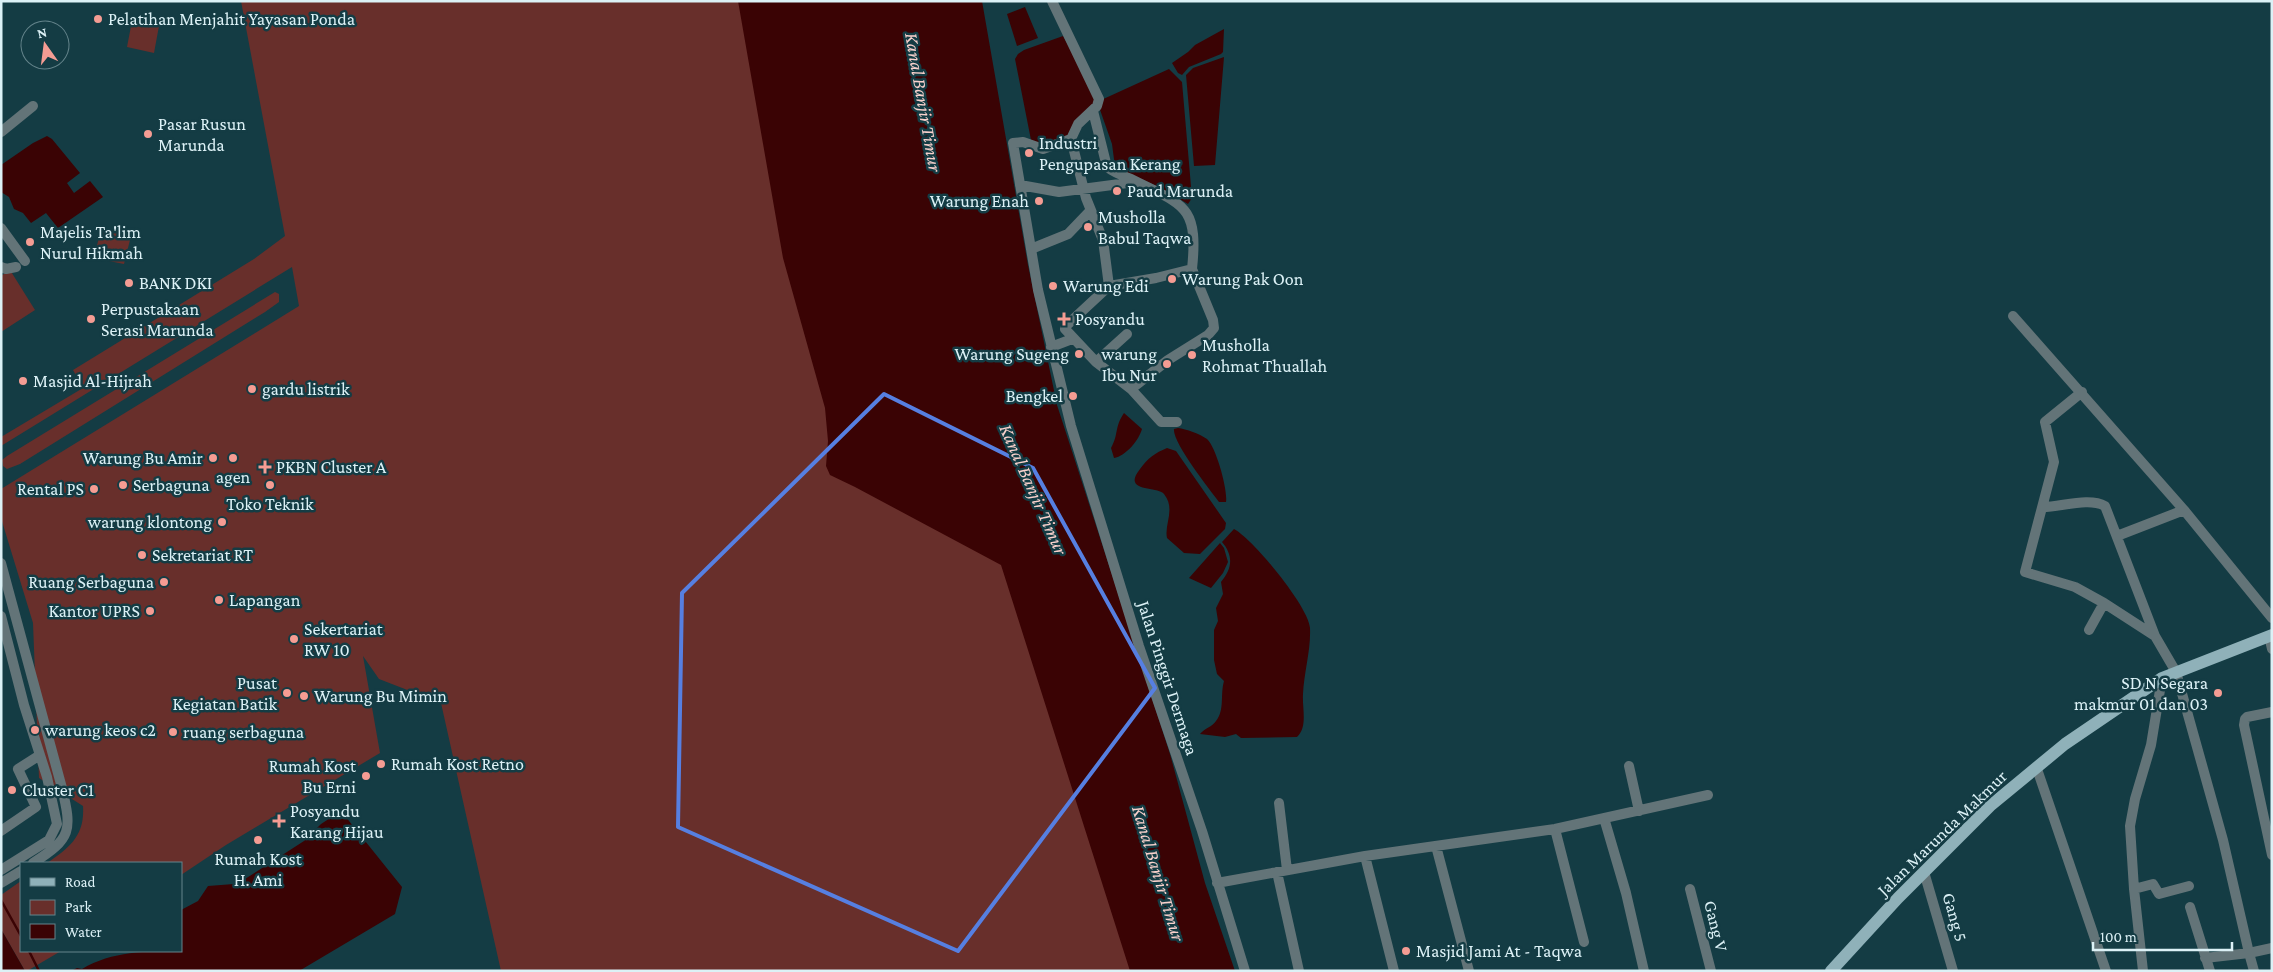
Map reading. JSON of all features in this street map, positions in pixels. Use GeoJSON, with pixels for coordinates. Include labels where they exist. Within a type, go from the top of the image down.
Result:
{"type":"FeatureCollection","features":[{"type":"Feature","properties":{"kind":"main road","name":"Jalan Marunda Makmur"},"geometry":{"type":"LineString","coordinates":[[1831,971],[1924,872],[1990,806],[2065,744],[2090,729],[2162,678],[2270,636]]}},
{"type":"Feature","properties":{"kind":"street"},"geometry":{"type":"LineString","coordinates":[[1052,1],[1099,99],[1098,106],[1078,124],[1070,139],[1084,190],[1103,240],[1109,286]]}},
{"type":"Feature","properties":{"kind":"street"},"geometry":{"type":"LineString","coordinates":[[1,132],[33,106]]}},
{"type":"Feature","properties":{"kind":"street"},"geometry":{"type":"LineString","coordinates":[[1093,111],[1107,166],[1135,182],[1168,196],[1187,212],[1194,237],[1192,269],[1210,311],[1214,328],[1208,335],[1168,360],[1132,388]]}},
{"type":"Feature","properties":{"kind":"street","name":"Jalan Pinggir Dermaga"},"geometry":{"type":"LineString","coordinates":[[1070,139],[1043,149],[1022,142],[1013,143],[1031,250],[1051,347],[1062,394],[1138,646],[1202,831],[1245,971]]}},
{"type":"Feature","properties":{"kind":"street"},"geometry":{"type":"LineString","coordinates":[[1020,185],[1055,192],[1084,190],[1104,185],[1135,182]]}},
{"type":"Feature","properties":{"kind":"street"},"geometry":{"type":"LineString","coordinates":[[1031,250],[1072,231],[1091,210]]}},
{"type":"Feature","properties":{"kind":"street"},"geometry":{"type":"LineString","coordinates":[[1,228],[25,261]]}},
{"type":"Feature","properties":{"kind":"street"},"geometry":{"type":"LineString","coordinates":[[1,267],[6,269],[16,267]]}},
{"type":"Feature","properties":{"kind":"street"},"geometry":{"type":"LineString","coordinates":[[1177,422],[1160,422],[1132,388],[1096,362],[1065,331],[1067,325],[1109,286],[1156,278],[1192,269]]}},
{"type":"Feature","properties":{"kind":"street"},"geometry":{"type":"LineString","coordinates":[[2013,316],[2082,392],[2184,510],[2272,618]]}},
{"type":"Feature","properties":{"kind":"street"},"geometry":{"type":"LineString","coordinates":[[1096,362],[1127,334]]}},
{"type":"Feature","properties":{"kind":"street"},"geometry":{"type":"LineString","coordinates":[[1051,347],[1072,339]]}},
{"type":"Feature","properties":{"kind":"street"},"geometry":{"type":"LineString","coordinates":[[2082,392],[2045,422],[2054,461],[2026,572],[2075,587],[2104,603],[2154,636]]}},
{"type":"Feature","properties":{"kind":"street"},"geometry":{"type":"LineString","coordinates":[[2043,507],[2083,503],[2104,505],[2154,636],[2176,672],[2223,840],[2254,971]]}},
{"type":"Feature","properties":{"kind":"street"},"geometry":{"type":"LineString","coordinates":[[2116,536],[2184,510]]}},
{"type":"Feature","properties":{"kind":"street"},"geometry":{"type":"LineString","coordinates":[[1,563],[36,699],[62,788],[68,824],[67,833],[58,845],[34,862]]}},
{"type":"Feature","properties":{"kind":"street"},"geometry":{"type":"LineString","coordinates":[[2089,630],[2104,603]]}},
{"type":"Feature","properties":{"kind":"street"},"geometry":{"type":"LineString","coordinates":[[1,616],[6,655],[40,755],[57,824],[49,840],[1,870]]}},
{"type":"Feature","properties":{"kind":"street"},"geometry":{"type":"LineString","coordinates":[[2270,636],[2272,649]]}},
{"type":"Feature","properties":{"kind":"street"},"geometry":{"type":"LineString","coordinates":[[2143,971],[2134,889],[2130,826],[2135,799],[2151,745],[2162,678]]}},
{"type":"Feature","properties":{"kind":"street"},"geometry":{"type":"LineString","coordinates":[[2272,712],[2248,717],[2244,725],[2272,855]]}},
{"type":"Feature","properties":{"kind":"street"},"geometry":{"type":"LineString","coordinates":[[1,831],[36,807],[18,769],[40,755]]}},
{"type":"Feature","properties":{"kind":"street"},"geometry":{"type":"LineString","coordinates":[[1629,766],[1639,811]]}},
{"type":"Feature","properties":{"kind":"street"},"geometry":{"type":"LineString","coordinates":[[2037,769],[2106,971]]}},
{"type":"Feature","properties":{"kind":"street"},"geometry":{"type":"LineString","coordinates":[[1217,883],[1365,856],[1555,829],[1708,795]]}},
{"type":"Feature","properties":{"kind":"street"},"geometry":{"type":"LineString","coordinates":[[1279,803],[1282,871],[1299,971]]}},
{"type":"Feature","properties":{"kind":"street"},"geometry":{"type":"LineString","coordinates":[[1604,818],[1626,893],[1644,971]]}},
{"type":"Feature","properties":{"kind":"street"},"geometry":{"type":"LineString","coordinates":[[1555,829],[1584,942]]}},
{"type":"Feature","properties":{"kind":"street"},"geometry":{"type":"LineString","coordinates":[[1436,846],[1469,971]]}},
{"type":"Feature","properties":{"kind":"street"},"geometry":{"type":"LineString","coordinates":[[1365,856],[1394,971]]}},
{"type":"Feature","properties":{"kind":"street"},"geometry":{"type":"LineString","coordinates":[[1,883],[20,872]]}},
{"type":"Feature","properties":{"kind":"street","name":"Gang 5"},"geometry":{"type":"LineString","coordinates":[[1924,872],[1953,971]]}},
{"type":"Feature","properties":{"kind":"street"},"geometry":{"type":"LineString","coordinates":[[2134,889],[2153,884],[2159,894],[2189,886]]}},
{"type":"Feature","properties":{"kind":"street","name":"Gang V"},"geometry":{"type":"LineString","coordinates":[[1690,888],[1711,971]]}},
{"type":"Feature","properties":{"kind":"street"},"geometry":{"type":"LineString","coordinates":[[2190,907],[2210,971]]}},
{"type":"Feature","properties":{"kind":"street"},"geometry":{"type":"LineString","coordinates":[[2205,958],[2272,948]]}},
{"type":"Feature","properties":{"kind":"highlighted area"},"geometry":{"type":"Polygon","coordinates":[[[884,394],[1033,468],[1155,688],[958,951],[678,827],[682,593],[884,394]]]}},
{"type":"Feature","properties":{"kind":"green space"},"geometry":{"type":"Polygon","coordinates":[[[241,1],[744,1],[1004,558],[1136,971],[501,971],[441,703],[379,679],[363,656],[380,753],[226,845],[182,874],[182,862],[48,862],[74,840],[81,825],[83,806],[39,778],[33,623],[1,518],[1,489],[299,306],[292,267],[1,446],[1,437],[83,388],[73,370],[254,259],[285,236],[241,1]]]}},
{"type":"Feature","properties":{"kind":"green space"},"geometry":{"type":"Polygon","coordinates":[[[132,21],[159,26],[154,53],[127,47],[132,21]]]}},
{"type":"Feature","properties":{"kind":"green space"},"geometry":{"type":"Polygon","coordinates":[[[101,229],[131,236],[124,264],[94,258],[101,229]]]}},
{"type":"Feature","properties":{"kind":"green space"},"geometry":{"type":"Polygon","coordinates":[[[10,270],[35,310],[1,332],[1,276],[10,270]]]}},
{"type":"Feature","properties":{"kind":"green space"},"geometry":{"type":"Polygon","coordinates":[[[275,292],[279,294],[279,302],[265,312],[20,464],[7,469],[3,466],[2,460],[7,456],[275,292]]]}},
{"type":"Feature","properties":{"kind":"green space"},"geometry":{"type":"Polygon","coordinates":[[[20,882],[20,952],[59,952],[25,971],[1,929],[1,895],[20,882]]]}},
{"type":"Feature","properties":{"kind":"water","name":"Kanal Banjir Timur"},"geometry":{"type":"Polygon","coordinates":[[[738,1],[982,1],[1028,265],[1057,405],[1170,754],[1205,883],[1235,971],[1130,971],[1001,565],[830,475],[826,466],[828,441],[825,408],[783,258],[738,1]]]}},
{"type":"Feature","properties":{"kind":"water"},"geometry":{"type":"Polygon","coordinates":[[[1025,7],[1038,38],[1017,46],[1007,14],[1025,7]]]}},
{"type":"Feature","properties":{"kind":"water"},"geometry":{"type":"Polygon","coordinates":[[[1224,29],[1223,52],[1221,54],[1189,67],[1182,75],[1178,73],[1172,63],[1195,45],[1224,29]]]}},
{"type":"Feature","properties":{"kind":"water"},"geometry":{"type":"Polygon","coordinates":[[[1063,36],[1098,99],[1069,136],[1043,147],[1031,140],[1015,59],[1024,50],[1063,36]]]}},
{"type":"Feature","properties":{"kind":"water"},"geometry":{"type":"Polygon","coordinates":[[[1224,57],[1215,165],[1194,166],[1186,75],[1193,68],[1224,57]]]}},
{"type":"Feature","properties":{"kind":"water"},"geometry":{"type":"Polygon","coordinates":[[[1169,69],[1182,82],[1192,198],[1188,204],[1161,188],[1115,167],[1112,144],[1098,104],[1099,101],[1169,69]]]}},
{"type":"Feature","properties":{"kind":"water"},"geometry":{"type":"Polygon","coordinates":[[[47,136],[52,139],[80,173],[67,183],[74,193],[90,181],[103,197],[58,228],[46,213],[31,223],[23,213],[14,209],[9,197],[1,192],[1,165],[33,143],[47,136]]]}},
{"type":"Feature","properties":{"kind":"water"},"geometry":{"type":"Polygon","coordinates":[[[1124,413],[1142,429],[1131,447],[1119,457],[1114,458],[1111,448],[1124,413]]]}},
{"type":"Feature","properties":{"kind":"water"},"geometry":{"type":"Polygon","coordinates":[[[1178,428],[1201,435],[1207,439],[1221,469],[1226,502],[1219,502],[1185,455],[1175,435],[1174,429],[1178,428]]]}},
{"type":"Feature","properties":{"kind":"water"},"geometry":{"type":"Polygon","coordinates":[[[1167,448],[1176,451],[1226,523],[1225,529],[1200,554],[1184,553],[1167,538],[1169,505],[1164,494],[1143,488],[1135,482],[1135,477],[1146,462],[1155,454],[1167,448]]]}},
{"type":"Feature","properties":{"kind":"water"},"geometry":{"type":"Polygon","coordinates":[[[1234,529],[1254,546],[1279,574],[1291,590],[1307,618],[1310,636],[1303,694],[1303,723],[1297,737],[1241,738],[1236,734],[1225,737],[1200,734],[1213,725],[1219,717],[1221,707],[1224,681],[1217,674],[1214,660],[1214,630],[1218,621],[1216,608],[1223,594],[1221,582],[1225,577],[1230,562],[1226,547],[1222,542],[1234,529]]]}},
{"type":"Feature","properties":{"kind":"water"},"geometry":{"type":"Polygon","coordinates":[[[1220,543],[1224,548],[1228,562],[1223,573],[1211,588],[1189,578],[1220,543]]]}},
{"type":"Feature","properties":{"kind":"water"},"geometry":{"type":"Polygon","coordinates":[[[341,811],[402,887],[395,914],[299,971],[71,971],[77,968],[82,969],[93,963],[118,955],[143,952],[182,952],[182,909],[198,901],[208,886],[234,884],[245,879],[304,841],[321,824],[341,811]]]}},
{"type":"Feature","properties":{"kind":"water"},"geometry":{"type":"Polygon","coordinates":[[[1,929],[25,971],[1,971],[1,929]]]}},
{"type":"Feature","properties":{"kind":"waterway"},"geometry":{"type":"LineString","coordinates":[[1,900],[20,934]]}},
{"type":"Feature","properties":{"kind":"waterway"},"geometry":{"type":"LineString","coordinates":[[30,952],[39,971]]}},
{"type":"Feature","properties":{"kind":"place","name":"Pelatihan Menjahit Yayasan Ponda"},"geometry":{"type":"Point","coordinates":[98,19]}},
{"type":"Feature","properties":{"kind":"place","name":"Pasar Rusun Marunda"},"geometry":{"type":"Point","coordinates":[148,134]}},
{"type":"Feature","properties":{"kind":"place","name":"Industri Pengupasan Kerang"},"geometry":{"type":"Point","coordinates":[1029,153]}},
{"type":"Feature","properties":{"kind":"place","name":"Paud Marunda"},"geometry":{"type":"Point","coordinates":[1117,191]}},
{"type":"Feature","properties":{"kind":"place","name":"Warung Enah"},"geometry":{"type":"Point","coordinates":[1039,201]}},
{"type":"Feature","properties":{"kind":"place","name":"Musholla Babul Taqwa"},"geometry":{"type":"Point","coordinates":[1088,227]}},
{"type":"Feature","properties":{"kind":"place","name":"Majelis Ta'lim Nurul Hikmah"},"geometry":{"type":"Point","coordinates":[30,242]}},
{"type":"Feature","properties":{"kind":"place","name":"Warung Pak Oon"},"geometry":{"type":"Point","coordinates":[1172,279]}},
{"type":"Feature","properties":{"kind":"place","name":"BANK DKI"},"geometry":{"type":"Point","coordinates":[129,283]}},
{"type":"Feature","properties":{"kind":"place","name":"Warung Edi"},"geometry":{"type":"Point","coordinates":[1053,286]}},
{"type":"Feature","properties":{"kind":"place","name":"Perpustakaan Serasi Marunda"},"geometry":{"type":"Point","coordinates":[91,319]}},
{"type":"Feature","properties":{"kind":"place","name":"Posyandu"},"geometry":{"type":"Point","coordinates":[1064,319]}},
{"type":"Feature","properties":{"kind":"place","name":"Warung Sugeng"},"geometry":{"type":"Point","coordinates":[1079,354]}},
{"type":"Feature","properties":{"kind":"place","name":"Musholla Rohmat Thuallah"},"geometry":{"type":"Point","coordinates":[1192,355]}},
{"type":"Feature","properties":{"kind":"place","name":"warung Ibu Nur"},"geometry":{"type":"Point","coordinates":[1167,364]}},
{"type":"Feature","properties":{"kind":"place","name":"Masjid Al-Hijrah"},"geometry":{"type":"Point","coordinates":[23,381]}},
{"type":"Feature","properties":{"kind":"place","name":"gardu listrik"},"geometry":{"type":"Point","coordinates":[252,389]}},
{"type":"Feature","properties":{"kind":"place","name":"Bengkel"},"geometry":{"type":"Point","coordinates":[1073,396]}},
{"type":"Feature","properties":{"kind":"place","name":"Warung Bu Amir"},"geometry":{"type":"Point","coordinates":[213,458]}},
{"type":"Feature","properties":{"kind":"place","name":"agen"},"geometry":{"type":"Point","coordinates":[233,458]}},
{"type":"Feature","properties":{"kind":"place","name":"PKBN Cluster A"},"geometry":{"type":"Point","coordinates":[265,467]}},
{"type":"Feature","properties":{"kind":"place","name":"Serbaguna"},"geometry":{"type":"Point","coordinates":[123,485]}},
{"type":"Feature","properties":{"kind":"place","name":"Toko Teknik"},"geometry":{"type":"Point","coordinates":[270,485]}},
{"type":"Feature","properties":{"kind":"place","name":"Rental PS"},"geometry":{"type":"Point","coordinates":[94,489]}},
{"type":"Feature","properties":{"kind":"place","name":"warung klontong"},"geometry":{"type":"Point","coordinates":[222,522]}},
{"type":"Feature","properties":{"kind":"place","name":"Sekretariat RT"},"geometry":{"type":"Point","coordinates":[142,555]}},
{"type":"Feature","properties":{"kind":"place","name":"Ruang Serbaguna"},"geometry":{"type":"Point","coordinates":[164,582]}},
{"type":"Feature","properties":{"kind":"place","name":"Lapangan"},"geometry":{"type":"Point","coordinates":[219,600]}},
{"type":"Feature","properties":{"kind":"place","name":"Kantor UPRS"},"geometry":{"type":"Point","coordinates":[150,611]}},
{"type":"Feature","properties":{"kind":"place","name":"Sekertariat RW 10"},"geometry":{"type":"Point","coordinates":[294,639]}},
{"type":"Feature","properties":{"kind":"place","name":"Pusat Kegiatan Batik"},"geometry":{"type":"Point","coordinates":[287,693]}},
{"type":"Feature","properties":{"kind":"place","name":"SD N Segara makmur 01 dan 03"},"geometry":{"type":"Point","coordinates":[2218,693]}},
{"type":"Feature","properties":{"kind":"place","name":"Warung Bu Mimin"},"geometry":{"type":"Point","coordinates":[304,696]}},
{"type":"Feature","properties":{"kind":"place","name":"warung keos c2"},"geometry":{"type":"Point","coordinates":[35,730]}},
{"type":"Feature","properties":{"kind":"place","name":"ruang serbaguna"},"geometry":{"type":"Point","coordinates":[173,732]}},
{"type":"Feature","properties":{"kind":"place","name":"Rumah Kost Retno"},"geometry":{"type":"Point","coordinates":[381,764]}},
{"type":"Feature","properties":{"kind":"place","name":"Rumah Kost Bu Erni"},"geometry":{"type":"Point","coordinates":[366,776]}},
{"type":"Feature","properties":{"kind":"place","name":"Cluster C1"},"geometry":{"type":"Point","coordinates":[12,790]}},
{"type":"Feature","properties":{"kind":"place","name":"Posyandu Karang Hijau"},"geometry":{"type":"Point","coordinates":[279,821]}},
{"type":"Feature","properties":{"kind":"place","name":"Rumah Kost H. Ami"},"geometry":{"type":"Point","coordinates":[258,840]}},
{"type":"Feature","properties":{"kind":"place","name":"Masjid Jami At - Taqwa"},"geometry":{"type":"Point","coordinates":[1406,951]}}]}
